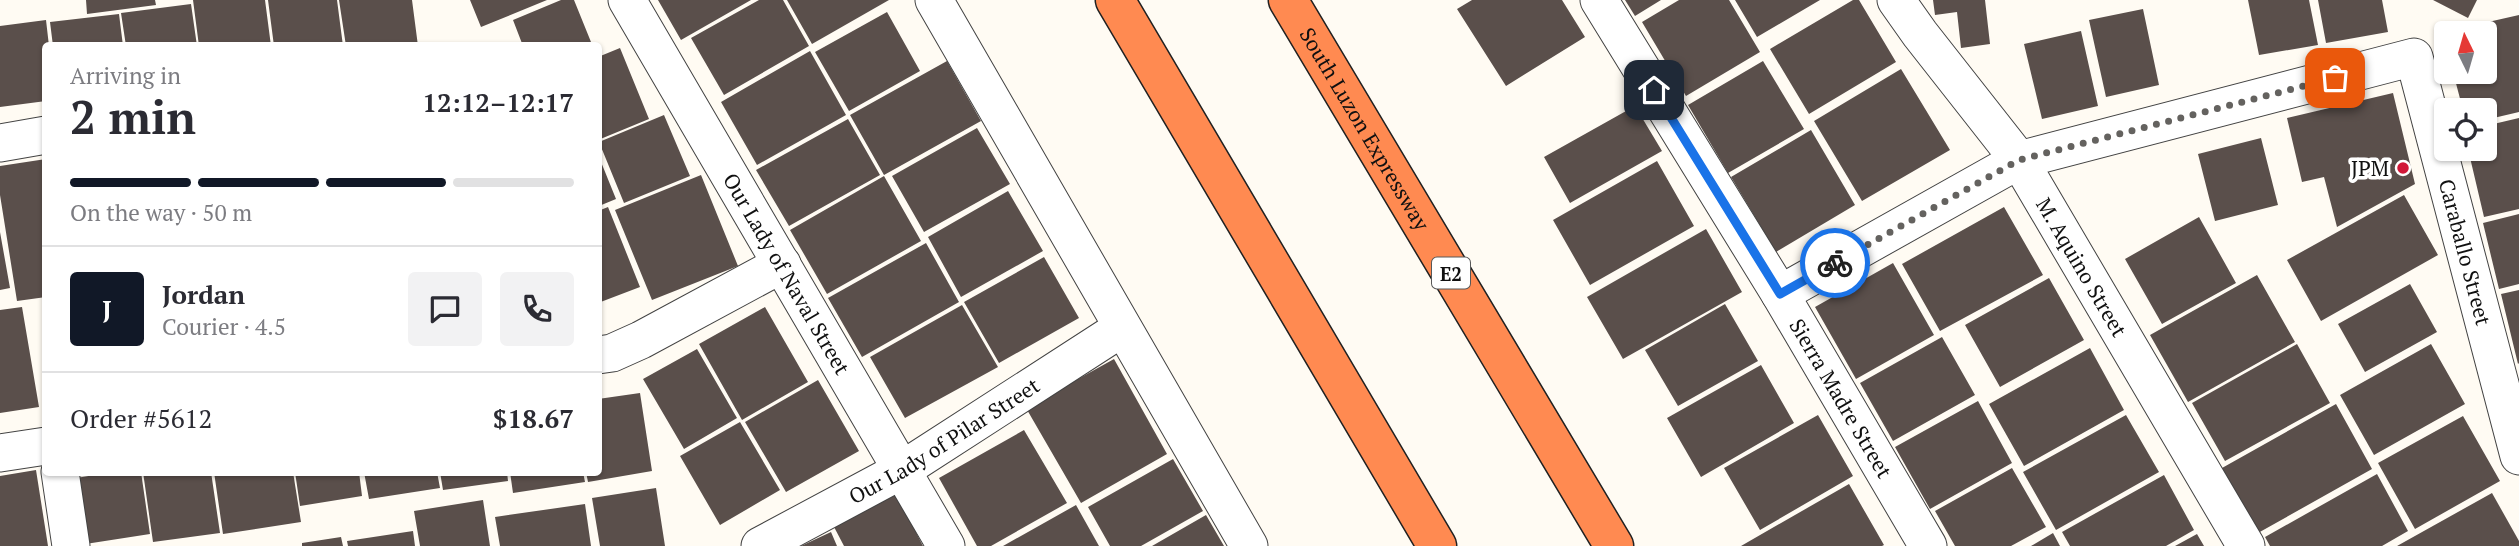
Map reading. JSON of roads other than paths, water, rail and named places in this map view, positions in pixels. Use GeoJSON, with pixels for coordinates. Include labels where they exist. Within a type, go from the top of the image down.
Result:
{"type":"FeatureCollection","features":[{"type":"Feature","properties":{"kind":"highway"},"geometry":{"type":"LineString","coordinates":[[1115,0],[1437,546]]}},
{"type":"Feature","properties":{"kind":"highway","name":"South Luzon Expressway"},"geometry":{"type":"LineString","coordinates":[[1288,0],[1614,546]]}},
{"type":"Feature","properties":{"kind":"street","name":"Our Lady of Naval Street"},"geometry":{"type":"LineString","coordinates":[[627,0],[946,546]]}},
{"type":"Feature","properties":{"kind":"street"},"geometry":{"type":"LineString","coordinates":[[934,0],[1249,546]]}},
{"type":"Feature","properties":{"kind":"street","name":"Sierra Madre Street"},"geometry":{"type":"LineString","coordinates":[[1599,0],[1780,294],[1928,546]]}},
{"type":"Feature","properties":{"kind":"street","name":"M. Aquino Street"},"geometry":{"type":"LineString","coordinates":[[1896,0],[2019,160],[2246,546]]}},
{"type":"Feature","properties":{"kind":"street","name":"Caraballo Street"},"geometry":{"type":"LineString","coordinates":[[1780,294],[2019,160],[2414,57],[2519,456]]}},
{"type":"Feature","properties":{"kind":"street"},"geometry":{"type":"LineString","coordinates":[[0,143],[42,136]]}},
{"type":"Feature","properties":{"kind":"street"},"geometry":{"type":"LineString","coordinates":[[602,354],[641,340],[782,264]]}},
{"type":"Feature","properties":{"kind":"street","name":"Our Lady of Pilar Street"},"geometry":{"type":"LineString","coordinates":[[760,546],[902,470],[1122,328]]}},
{"type":"Feature","properties":{"kind":"street"},"geometry":{"type":"LineString","coordinates":[[0,453],[42,447]]}},
{"type":"Feature","properties":{"kind":"street"},"geometry":{"type":"LineString","coordinates":[[61,476],[71,546]]}},
{"type":"Feature","properties":{"kind":"place","name":"JPM"},"geometry":{"type":"Point","coordinates":[2403,168]}}]}
